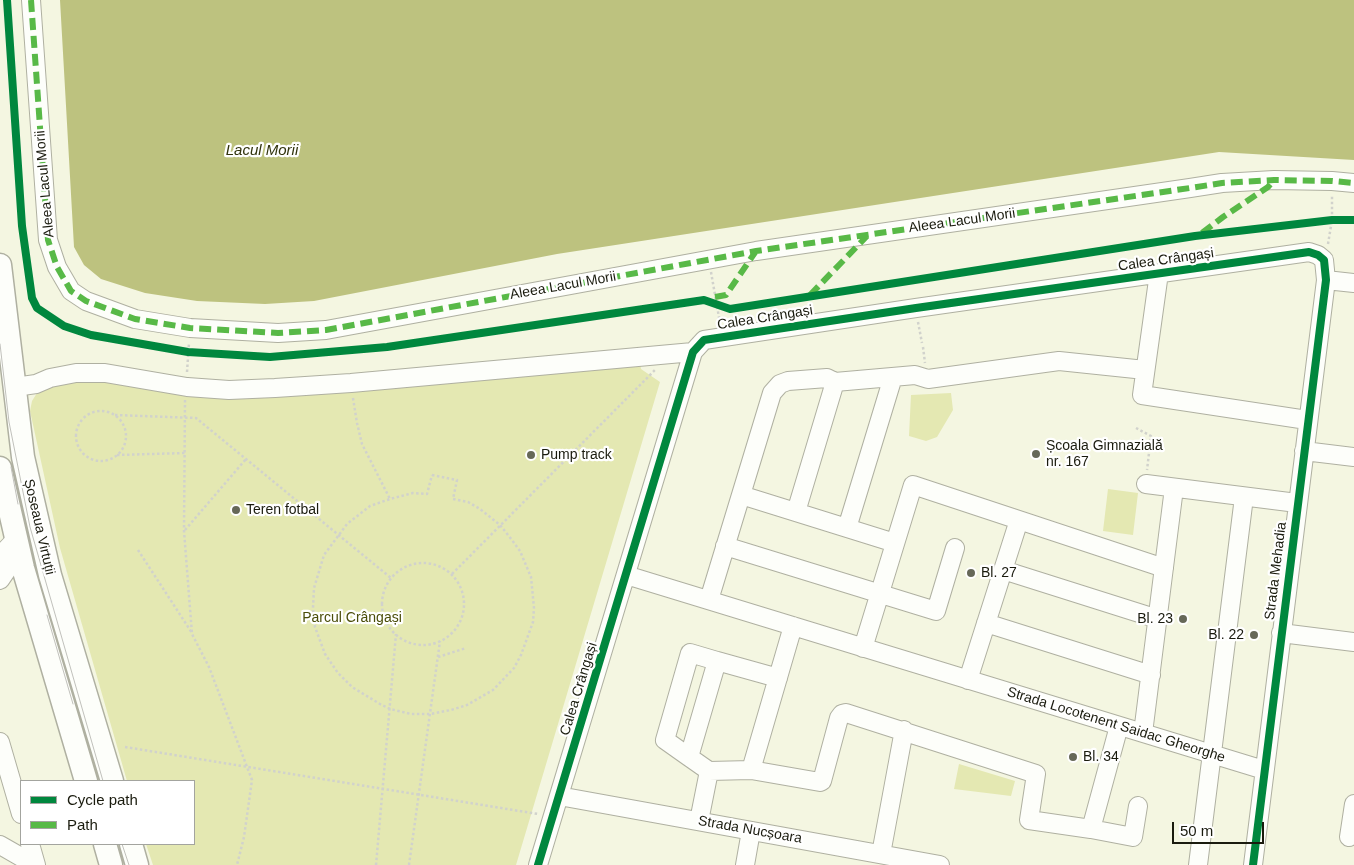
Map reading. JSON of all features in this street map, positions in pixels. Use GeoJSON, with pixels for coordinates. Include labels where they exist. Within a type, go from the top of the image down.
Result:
{"type":"FeatureCollection","features":[{"type":"Feature","properties":{"kind":"main road","name":"Șoseaua Virtuții"},"geometry":{"type":"LineString","coordinates":[[0,265],[23,457],[50,574],[112,780]]}},
{"type":"Feature","properties":{"kind":"main road","name":"Șoseaua Virtuții"},"geometry":{"type":"LineString","coordinates":[[0,468],[23,568],[86,780]]}},
{"type":"Feature","properties":{"kind":"main road"},"geometry":{"type":"LineString","coordinates":[[105,845],[111,865]]}},
{"type":"Feature","properties":{"kind":"main road"},"geometry":{"type":"LineString","coordinates":[[131,845],[138,865]]}},
{"type":"Feature","properties":{"kind":"street","name":"Aleea Lacul Morii"},"geometry":{"type":"LineString","coordinates":[[32,0],[48,240],[57,267],[71,291],[78,297],[95,305],[135,318],[190,328],[278,332],[336,328],[756,252],[1214,184],[1274,180],[1354,183]]}},
{"type":"Feature","properties":{"kind":"street","name":"Calea Crângași"},"geometry":{"type":"LineString","coordinates":[[538,865],[693,352],[704,340],[1309,252],[1318,255],[1324,260]]}},
{"type":"Feature","properties":{"kind":"street"},"geometry":{"type":"LineString","coordinates":[[1324,260],[1326,280],[1354,283]]}},
{"type":"Feature","properties":{"kind":"street"},"geometry":{"type":"LineString","coordinates":[[1159,274],[1142,395],[1307,420]]}},
{"type":"Feature","properties":{"kind":"street","name":"Strada Mehadia"},"geometry":{"type":"LineString","coordinates":[[1253,865],[1307,420],[1326,280]]}},
{"type":"Feature","properties":{"kind":"street"},"geometry":{"type":"LineString","coordinates":[[15,387],[36,384],[50,378],[76,373],[105,374],[187,387],[229,390],[351,383],[693,352]]}},
{"type":"Feature","properties":{"kind":"street"},"geometry":{"type":"LineString","coordinates":[[708,600],[774,389],[780,384],[788,381],[827,378],[835,382],[915,374],[928,379],[1059,361],[1145,370]]}},
{"type":"Feature","properties":{"kind":"street"},"geometry":{"type":"LineString","coordinates":[[847,528],[893,377]]}},
{"type":"Feature","properties":{"kind":"street"},"geometry":{"type":"LineString","coordinates":[[796,512],[835,382]]}},
{"type":"Feature","properties":{"kind":"street"},"geometry":{"type":"LineString","coordinates":[[1304,451],[1354,457]]}},
{"type":"Feature","properties":{"kind":"street"},"geometry":{"type":"LineString","coordinates":[[1146,484],[1297,503]]}},
{"type":"Feature","properties":{"kind":"street"},"geometry":{"type":"LineString","coordinates":[[863,648],[913,485],[1164,568]]}},
{"type":"Feature","properties":{"kind":"street"},"geometry":{"type":"LineString","coordinates":[[1143,733],[1174,488]]}},
{"type":"Feature","properties":{"kind":"street"},"geometry":{"type":"LineString","coordinates":[[741,495],[896,543]]}},
{"type":"Feature","properties":{"kind":"street"},"geometry":{"type":"LineString","coordinates":[[1198,865],[1244,497]]}},
{"type":"Feature","properties":{"kind":"street"},"geometry":{"type":"LineString","coordinates":[[968,680],[1019,520]]}},
{"type":"Feature","properties":{"kind":"street"},"geometry":{"type":"LineString","coordinates":[[0,556],[16,539]]}},
{"type":"Feature","properties":{"kind":"street"},"geometry":{"type":"LineString","coordinates":[[725,546],[936,611],[955,548]]}},
{"type":"Feature","properties":{"kind":"street"},"geometry":{"type":"LineString","coordinates":[[0,580],[9,567],[23,568]]}},
{"type":"Feature","properties":{"kind":"street"},"geometry":{"type":"LineString","coordinates":[[1003,570],[1158,619]]}},
{"type":"Feature","properties":{"kind":"street","name":"Strada Locotenent Saidac Gheorghe"},"geometry":{"type":"LineString","coordinates":[[626,575],[1264,770]]}},
{"type":"Feature","properties":{"kind":"street"},"geometry":{"type":"LineString","coordinates":[[986,623],[1151,675]]}},
{"type":"Feature","properties":{"kind":"street"},"geometry":{"type":"LineString","coordinates":[[751,770],[793,626]]}},
{"type":"Feature","properties":{"kind":"street"},"geometry":{"type":"LineString","coordinates":[[1281,633],[1354,642]]}},
{"type":"Feature","properties":{"kind":"street"},"geometry":{"type":"LineString","coordinates":[[778,678],[690,653],[664,740],[709,771],[751,770],[821,782],[839,718],[844,713],[904,730],[1036,774],[1029,820],[1133,837],[1138,806]]}},
{"type":"Feature","properties":{"kind":"street"},"geometry":{"type":"LineString","coordinates":[[689,757],[716,661]]}},
{"type":"Feature","properties":{"kind":"street"},"geometry":{"type":"LineString","coordinates":[[1091,829],[1119,726]]}},
{"type":"Feature","properties":{"kind":"street"},"geometry":{"type":"LineString","coordinates":[[881,854],[904,730]]}},
{"type":"Feature","properties":{"kind":"street"},"geometry":{"type":"LineString","coordinates":[[0,742],[20,811]]}},
{"type":"Feature","properties":{"kind":"street"},"geometry":{"type":"LineString","coordinates":[[699,821],[709,771]]}},
{"type":"Feature","properties":{"kind":"street","name":"Strada Nucșoara"},"geometry":{"type":"LineString","coordinates":[[559,796],[929,864]]}},
{"type":"Feature","properties":{"kind":"street"},"geometry":{"type":"LineString","coordinates":[[1349,837],[1354,804]]}},
{"type":"Feature","properties":{"kind":"street"},"geometry":{"type":"LineString","coordinates":[[745,865],[751,831]]}},
{"type":"Feature","properties":{"kind":"street"},"geometry":{"type":"LineString","coordinates":[[0,845],[36,865]]}},
{"type":"Feature","properties":{"kind":"street"},"geometry":{"type":"LineString","coordinates":[[30,845],[36,865]]}},
{"type":"Feature","properties":{"kind":"path"},"geometry":{"type":"LineString","coordinates":[[1324,260],[1330,240],[1332,181]]}},
{"type":"Feature","properties":{"kind":"path"},"geometry":{"type":"LineString","coordinates":[[709,260],[723,337]]}},
{"type":"Feature","properties":{"kind":"path"},"geometry":{"type":"LineString","coordinates":[[916,308],[922,343]]}},
{"type":"Feature","properties":{"kind":"path"},"geometry":{"type":"LineString","coordinates":[[179,350],[198,352]]}},
{"type":"Feature","properties":{"kind":"path"},"geometry":{"type":"LineString","coordinates":[[188,352],[185,418],[184,531],[192,634]]}},
{"type":"Feature","properties":{"kind":"path"},"geometry":{"type":"LineString","coordinates":[[452,574],[671,354]]}},
{"type":"Feature","properties":{"kind":"path"},"geometry":{"type":"LineString","coordinates":[[351,383],[362,444],[390,499]]}},
{"type":"Feature","properties":{"kind":"path"},"geometry":{"type":"LineString","coordinates":[[185,453],[117,455],[103,461],[88,457],[78,445],[76,437],[80,422],[86,416],[100,411],[115,415],[196,418],[391,578]]}},
{"type":"Feature","properties":{"kind":"path"},"geometry":{"type":"LineString","coordinates":[[115,415],[120,420],[126,434],[125,442],[117,455]]}},
{"type":"Feature","properties":{"kind":"path"},"geometry":{"type":"LineString","coordinates":[[1136,428],[1151,436],[1146,484]]}},
{"type":"Feature","properties":{"kind":"path"},"geometry":{"type":"LineString","coordinates":[[184,531],[246,459]]}},
{"type":"Feature","properties":{"kind":"path"},"geometry":{"type":"LineString","coordinates":[[432,475],[456,480],[453,499],[468,502],[500,525],[520,551],[531,577],[534,608],[533,622],[527,641],[514,668],[493,690],[467,705],[442,713],[411,714],[390,709],[352,687],[338,673],[325,654],[315,627],[313,608],[315,582],[324,555],[338,534],[357,515],[370,506],[390,499],[413,493],[427,494],[432,475]]}},
{"type":"Feature","properties":{"kind":"path"},"geometry":{"type":"LineString","coordinates":[[138,550],[192,634],[209,667],[248,767],[252,780],[244,837],[237,865]]}},
{"type":"Feature","properties":{"kind":"path"},"geometry":{"type":"LineString","coordinates":[[422,562],[442,567],[452,574],[464,595],[464,609],[460,622],[452,634],[440,641],[429,644],[417,644],[406,641],[396,634],[388,625],[383,613],[382,601],[385,589],[391,578],[400,570],[422,562]]}},
{"type":"Feature","properties":{"kind":"path"},"geometry":{"type":"LineString","coordinates":[[376,865],[396,634]]}},
{"type":"Feature","properties":{"kind":"path"},"geometry":{"type":"LineString","coordinates":[[409,865],[440,641]]}},
{"type":"Feature","properties":{"kind":"path"},"geometry":{"type":"LineString","coordinates":[[438,657],[466,648]]}},
{"type":"Feature","properties":{"kind":"path"},"geometry":{"type":"LineString","coordinates":[[125,746],[553,817]]}},
{"type":"Feature","properties":{"kind":"green space","name":"Parcul Crângași"},"geometry":{"type":"Polygon","coordinates":[[[640,363],[641,369],[660,382],[516,865],[153,865],[146,845],[195,845],[195,780],[127,780],[60,548],[30,411],[32,401],[44,387],[88,379],[185,393],[640,363]]]}},
{"type":"Feature","properties":{"kind":"green space"},"geometry":{"type":"Polygon","coordinates":[[[951,393],[953,410],[937,437],[926,441],[909,436],[911,395],[951,393]]]}},
{"type":"Feature","properties":{"kind":"green space"},"geometry":{"type":"Polygon","coordinates":[[[1108,489],[1138,493],[1133,535],[1103,531],[1108,489]]]}},
{"type":"Feature","properties":{"kind":"green space"},"geometry":{"type":"Polygon","coordinates":[[[959,764],[1015,781],[1011,796],[954,789],[959,764]]]}},
{"type":"Feature","properties":{"kind":"water","name":"Lacul Morii"},"geometry":{"type":"Polygon","coordinates":[[[60,0],[1354,0],[1354,160],[1219,152],[557,254],[314,301],[265,304],[197,301],[145,293],[101,279],[84,265],[74,247],[60,0]]]}},
{"type":"Feature","properties":{"kind":"tram line"},"geometry":{"type":"LineString","coordinates":[[0,344],[9,422],[30,527],[103,780]]}},
{"type":"Feature","properties":{"kind":"tram line"},"geometry":{"type":"LineString","coordinates":[[11,467],[18,504]]}},
{"type":"Feature","properties":{"kind":"tram line"},"geometry":{"type":"LineString","coordinates":[[47,615],[73,704]]}},
{"type":"Feature","properties":{"kind":"tram line"},"geometry":{"type":"LineString","coordinates":[[122,845],[129,865]]}},
{"type":"Feature","properties":{"kind":"marked path"},"geometry":{"type":"LineString","coordinates":[[31,0],[48,240],[57,267],[71,291],[86,301],[135,319],[190,328],[278,333],[326,330],[756,251],[1222,183],[1274,180],[1354,183]]}},
{"type":"Feature","properties":{"kind":"marked path"},"geometry":{"type":"LineString","coordinates":[[1202,233],[1268,187],[1274,180]]}},
{"type":"Feature","properties":{"kind":"marked path"},"geometry":{"type":"LineString","coordinates":[[810,295],[867,236]]}},
{"type":"Feature","properties":{"kind":"marked path"},"geometry":{"type":"LineString","coordinates":[[715,297],[726,295],[756,251]]}},
{"type":"Feature","properties":{"kind":"cycle path"},"geometry":{"type":"LineString","coordinates":[[7,0],[22,226],[32,298],[37,308],[64,326],[91,335],[188,352],[270,357],[387,347],[704,300],[730,309],[1195,236],[1332,220],[1354,220]]}},
{"type":"Feature","properties":{"kind":"cycle path"},"geometry":{"type":"LineString","coordinates":[[538,865],[693,352],[704,340],[1309,252],[1318,255],[1324,260],[1326,280],[1253,865]]}},
{"type":"Feature","properties":{"kind":"place","name":"Școala Gimnazială nr. 167"},"geometry":{"type":"Point","coordinates":[1036,454]}},
{"type":"Feature","properties":{"kind":"place","name":"Pump track"},"geometry":{"type":"Point","coordinates":[531,455]}},
{"type":"Feature","properties":{"kind":"place","name":"Teren fotbal"},"geometry":{"type":"Point","coordinates":[236,510]}},
{"type":"Feature","properties":{"kind":"place","name":"Bl. 27"},"geometry":{"type":"Point","coordinates":[971,573]}},
{"type":"Feature","properties":{"kind":"place","name":"Bl. 23"},"geometry":{"type":"Point","coordinates":[1183,619]}},
{"type":"Feature","properties":{"kind":"place","name":"Bl. 22"},"geometry":{"type":"Point","coordinates":[1254,635]}},
{"type":"Feature","properties":{"kind":"place","name":"Bl. 34"},"geometry":{"type":"Point","coordinates":[1073,757]}}]}
